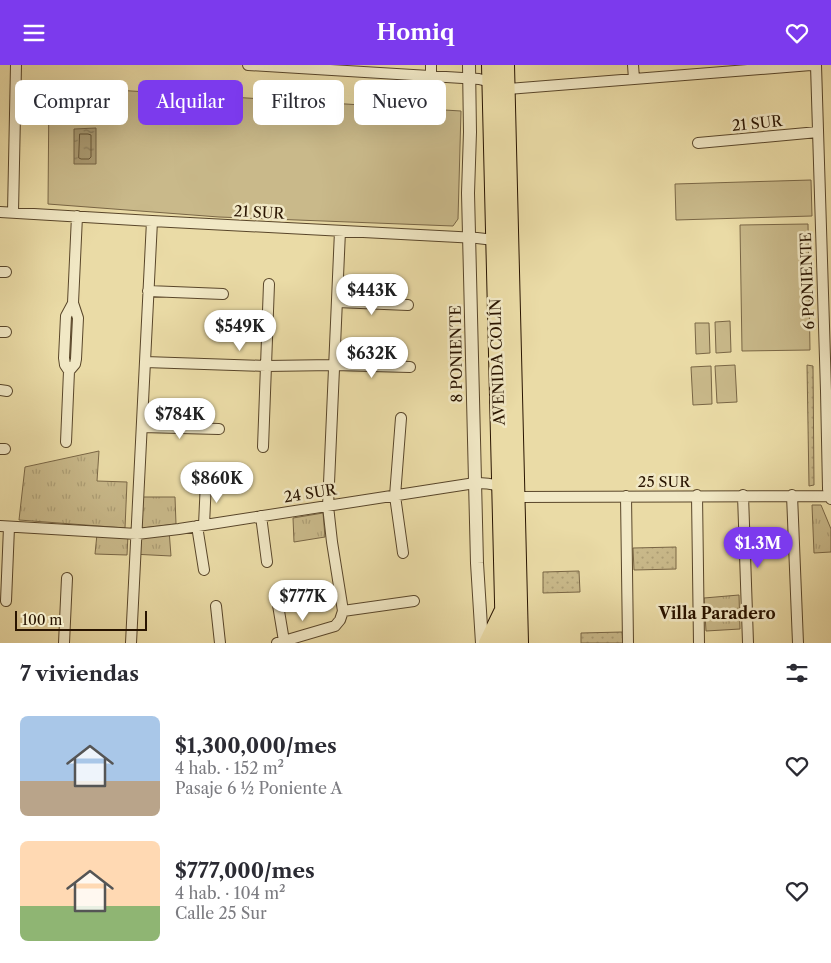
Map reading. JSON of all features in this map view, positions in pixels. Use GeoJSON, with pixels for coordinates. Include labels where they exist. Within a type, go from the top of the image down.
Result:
{"type":"FeatureCollection","features":[{"type":"Feature","properties":{"kind":"main road","name":"AVENIDA COLÍN"},"geometry":{"type":"LineString","coordinates":[[490,65],[504,643]]}},
{"type":"Feature","properties":{"kind":"main road","name":"AVENIDA COLÍN"},"geometry":{"type":"LineString","coordinates":[[506,65],[520,643]]}},
{"type":"Feature","properties":{"kind":"main road"},"geometry":{"type":"LineString","coordinates":[[487,643],[501,616],[503,607]]}},
{"type":"Feature","properties":{"kind":"street"},"geometry":{"type":"LineString","coordinates":[[13,212],[16,65]]}},
{"type":"Feature","properties":{"kind":"street"},"geometry":{"type":"LineString","coordinates":[[248,65],[374,69],[431,76],[482,79],[507,89],[759,67],[811,65]]}},
{"type":"Feature","properties":{"kind":"street"},"geometry":{"type":"LineString","coordinates":[[430,65],[431,76]]}},
{"type":"Feature","properties":{"kind":"street","name":"8 PONIENTE"},"geometry":{"type":"LineString","coordinates":[[469,65],[470,132],[468,179],[477,563],[482,643]]}},
{"type":"Feature","properties":{"kind":"street"},"geometry":{"type":"LineString","coordinates":[[633,65],[634,79]]}},
{"type":"Feature","properties":{"kind":"street","name":"6 PONIENTE"},"geometry":{"type":"LineString","coordinates":[[816,65],[820,204],[826,264],[829,391],[828,489],[830,497]]}},
{"type":"Feature","properties":{"kind":"street","name":"21 SUR"},"geometry":{"type":"LineString","coordinates":[[698,143],[818,132]]}},
{"type":"Feature","properties":{"kind":"street"},"geometry":{"type":"LineString","coordinates":[[820,204],[831,203]]}},
{"type":"Feature","properties":{"kind":"street","name":"21 SUR"},"geometry":{"type":"LineString","coordinates":[[0,212],[494,240]]}},
{"type":"Feature","properties":{"kind":"street"},"geometry":{"type":"LineString","coordinates":[[66,442],[70,371],[65,365],[64,358],[66,317],[73,303],[77,216]]}},
{"type":"Feature","properties":{"kind":"street"},"geometry":{"type":"LineString","coordinates":[[131,643],[152,221]]}},
{"type":"Feature","properties":{"kind":"street"},"geometry":{"type":"LineString","coordinates":[[276,593],[281,642],[335,625],[342,615],[328,506],[340,231]]}},
{"type":"Feature","properties":{"kind":"street"},"geometry":{"type":"LineString","coordinates":[[494,240],[503,245],[511,255]]}},
{"type":"Feature","properties":{"kind":"street"},"geometry":{"type":"LineString","coordinates":[[263,447],[269,284]]}},
{"type":"Feature","properties":{"kind":"street"},"geometry":{"type":"LineString","coordinates":[[148,291],[222,294]]}},
{"type":"Feature","properties":{"kind":"street"},"geometry":{"type":"LineString","coordinates":[[337,302],[408,305]]}},
{"type":"Feature","properties":{"kind":"street"},"geometry":{"type":"LineString","coordinates":[[145,362],[266,366],[410,367]]}},
{"type":"Feature","properties":{"kind":"street"},"geometry":{"type":"LineString","coordinates":[[400,418],[395,495],[403,553]]}},
{"type":"Feature","properties":{"kind":"street"},"geometry":{"type":"LineString","coordinates":[[142,427],[219,429]]}},
{"type":"Feature","properties":{"kind":"street"},"geometry":{"type":"LineString","coordinates":[[204,570],[200,526],[206,481]]}},
{"type":"Feature","properties":{"kind":"street","name":"24 SUR"},"geometry":{"type":"LineString","coordinates":[[5,526],[137,534],[475,483],[490,483],[501,486]]}},
{"type":"Feature","properties":{"kind":"street"},"geometry":{"type":"LineString","coordinates":[[501,486],[516,497]]}},
{"type":"Feature","properties":{"kind":"street"},"geometry":{"type":"LineString","coordinates":[[697,495],[699,643]]}},
{"type":"Feature","properties":{"kind":"street","name":"25 SUR"},"geometry":{"type":"LineString","coordinates":[[516,497],[697,495],[830,497]]}},
{"type":"Feature","properties":{"kind":"street"},"geometry":{"type":"LineString","coordinates":[[743,495],[748,643]]}},
{"type":"Feature","properties":{"kind":"street"},"geometry":{"type":"LineString","coordinates":[[792,495],[798,643]]}},
{"type":"Feature","properties":{"kind":"street"},"geometry":{"type":"LineString","coordinates":[[626,496],[628,643]]}},
{"type":"Feature","properties":{"kind":"street"},"geometry":{"type":"LineString","coordinates":[[261,516],[267,562]]}},
{"type":"Feature","properties":{"kind":"street"},"geometry":{"type":"LineString","coordinates":[[5,526],[6,601]]}},
{"type":"Feature","properties":{"kind":"street"},"geometry":{"type":"LineString","coordinates":[[64,643],[67,578]]}},
{"type":"Feature","properties":{"kind":"street"},"geometry":{"type":"LineString","coordinates":[[342,615],[414,601]]}},
{"type":"Feature","properties":{"kind":"street"},"geometry":{"type":"LineString","coordinates":[[216,606],[220,643]]}},
{"type":"Feature","properties":{"kind":"green space"},"geometry":{"type":"Polygon","coordinates":[[[128,91],[138,91],[138,125],[243,125],[243,98],[253,98],[253,125],[344,125],[344,104],[354,105],[354,125],[446,125],[446,110],[461,111],[458,219],[453,226],[219,217],[48,204],[49,125],[128,125],[128,91]]]}},
{"type":"Feature","properties":{"kind":"green space"},"geometry":{"type":"Polygon","coordinates":[[[811,180],[812,216],[676,220],[675,184],[811,180]]]}},
{"type":"Feature","properties":{"kind":"green space"},"geometry":{"type":"Polygon","coordinates":[[[808,224],[810,350],[742,351],[740,225],[808,224]]]}},
{"type":"Feature","properties":{"kind":"green space"},"geometry":{"type":"Polygon","coordinates":[[[730,321],[731,352],[716,353],[715,322],[730,321]]]}},
{"type":"Feature","properties":{"kind":"green space"},"geometry":{"type":"Polygon","coordinates":[[[695,323],[709,323],[710,353],[696,354],[695,323]]]}},
{"type":"Feature","properties":{"kind":"green space"},"geometry":{"type":"Polygon","coordinates":[[[735,365],[737,402],[717,403],[715,366],[735,365]]]}},
{"type":"Feature","properties":{"kind":"green space"},"geometry":{"type":"Polygon","coordinates":[[[807,365],[813,366],[814,485],[809,486],[807,365]]]}},
{"type":"Feature","properties":{"kind":"green space"},"geometry":{"type":"Polygon","coordinates":[[[711,366],[712,404],[693,405],[691,367],[711,366]]]}},
{"type":"Feature","properties":{"kind":"green space"},"geometry":{"type":"Polygon","coordinates":[[[99,451],[97,481],[127,482],[125,528],[19,520],[25,467],[99,451]]]}},
{"type":"Feature","properties":{"kind":"green space"},"geometry":{"type":"Polygon","coordinates":[[[135,497],[175,497],[176,524],[134,529],[135,497]]]}},
{"type":"Feature","properties":{"kind":"green space"},"geometry":{"type":"Polygon","coordinates":[[[812,505],[821,505],[831,529],[831,552],[814,553],[812,505]]]}},
{"type":"Feature","properties":{"kind":"green space"},"geometry":{"type":"Polygon","coordinates":[[[323,513],[325,537],[294,542],[293,518],[323,513]]]}},
{"type":"Feature","properties":{"kind":"green space"},"geometry":{"type":"Polygon","coordinates":[[[169,530],[171,556],[132,554],[132,535],[169,530]]]}},
{"type":"Feature","properties":{"kind":"green space"},"geometry":{"type":"Polygon","coordinates":[[[97,534],[128,535],[127,555],[95,554],[97,534]]]}},
{"type":"Feature","properties":{"kind":"green space"},"geometry":{"type":"Polygon","coordinates":[[[676,547],[676,569],[634,570],[633,548],[676,547]]]}},
{"type":"Feature","properties":{"kind":"green space"},"geometry":{"type":"Polygon","coordinates":[[[579,571],[580,592],[543,593],[543,572],[579,571]]]}},
{"type":"Feature","properties":{"kind":"green space"},"geometry":{"type":"Polygon","coordinates":[[[739,595],[740,629],[706,631],[704,598],[739,595]]]}},
{"type":"Feature","properties":{"kind":"green space"},"geometry":{"type":"Polygon","coordinates":[[[622,632],[623,643],[581,643],[581,633],[622,632]]]}},
{"type":"Feature","properties":{"kind":"water"},"geometry":{"type":"Polygon","coordinates":[[[96,128],[96,164],[74,164],[74,129],[96,128]]]}},
{"type":"Feature","properties":{"kind":"district","name":"Villa Paradero"},"geometry":{"type":"Point","coordinates":[717,613]}}]}
